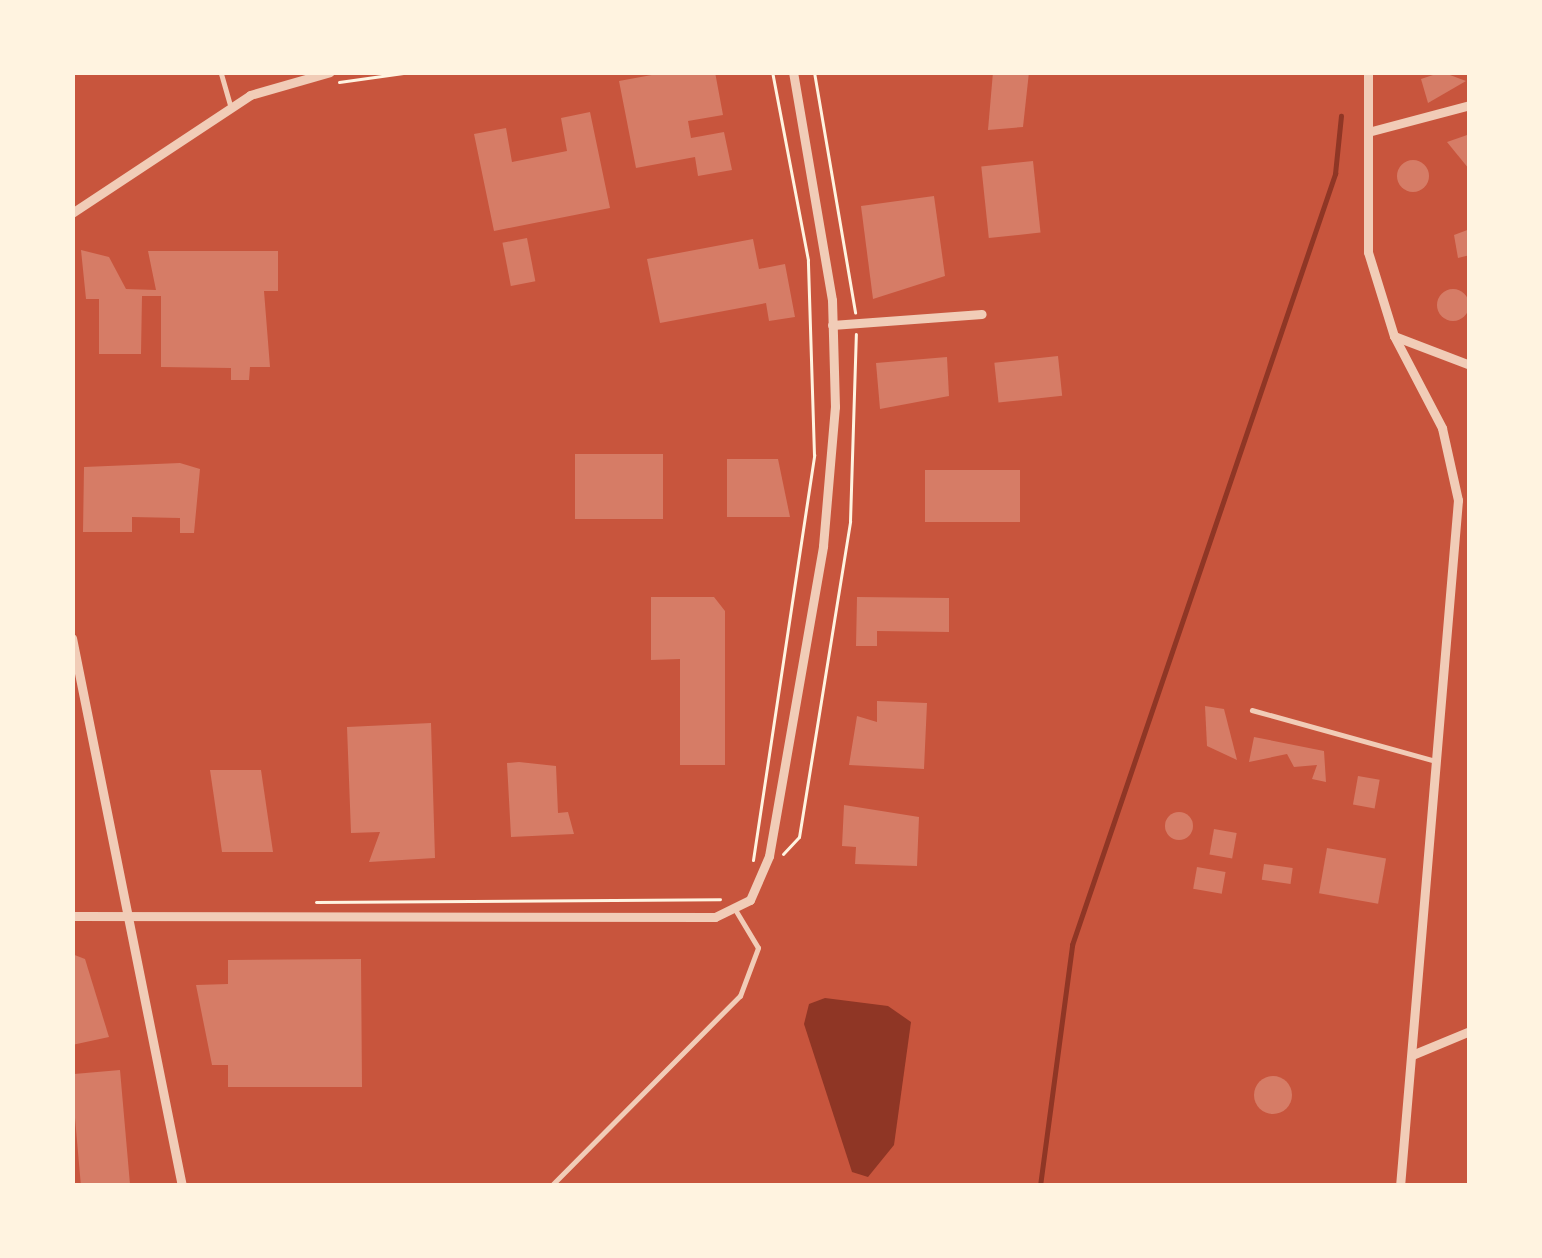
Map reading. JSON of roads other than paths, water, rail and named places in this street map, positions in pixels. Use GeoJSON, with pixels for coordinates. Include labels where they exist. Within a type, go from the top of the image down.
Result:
{"type":"FeatureCollection","features":[{"type":"Feature","properties":{"kind":"street"},"geometry":{"type":"LineString","coordinates":[[72,916],[737,913],[769,856],[823,546],[832,325],[793,72]]}},
{"type":"Feature","properties":{"kind":"street"},"geometry":{"type":"LineString","coordinates":[[1368,72],[1369,252],[1394,336],[1442,428],[1457,534],[1400,1186]]}},
{"type":"Feature","properties":{"kind":"street"},"geometry":{"type":"LineString","coordinates":[[72,213],[231,108],[329,78]]}},
{"type":"Feature","properties":{"kind":"street"},"geometry":{"type":"LineString","coordinates":[[1368,132],[1470,105]]}},
{"type":"Feature","properties":{"kind":"street"},"geometry":{"type":"LineString","coordinates":[[832,325],[982,314]]}},
{"type":"Feature","properties":{"kind":"street"},"geometry":{"type":"LineString","coordinates":[[1394,336],[1470,364]]}},
{"type":"Feature","properties":{"kind":"street"},"geometry":{"type":"LineString","coordinates":[[1457,534],[1470,535]]}},
{"type":"Feature","properties":{"kind":"street"},"geometry":{"type":"LineString","coordinates":[[72,638],[182,1186]]}},
{"type":"Feature","properties":{"kind":"street"},"geometry":{"type":"LineString","coordinates":[[1412,1055],[1470,1031]]}},
{"type":"Feature","properties":{"kind":"lane"},"geometry":{"type":"LineString","coordinates":[[221,72],[231,108]]}},
{"type":"Feature","properties":{"kind":"lane"},"geometry":{"type":"LineString","coordinates":[[1252,710],[1440,764]]}},
{"type":"Feature","properties":{"kind":"lane"},"geometry":{"type":"LineString","coordinates":[[551,1186],[740,996],[758,948],[737,913]]}},
{"type":"Feature","properties":{"kind":"waterway"},"geometry":{"type":"LineString","coordinates":[[1040,1186],[1072,945],[1335,174],[1341,116]]}}]}
